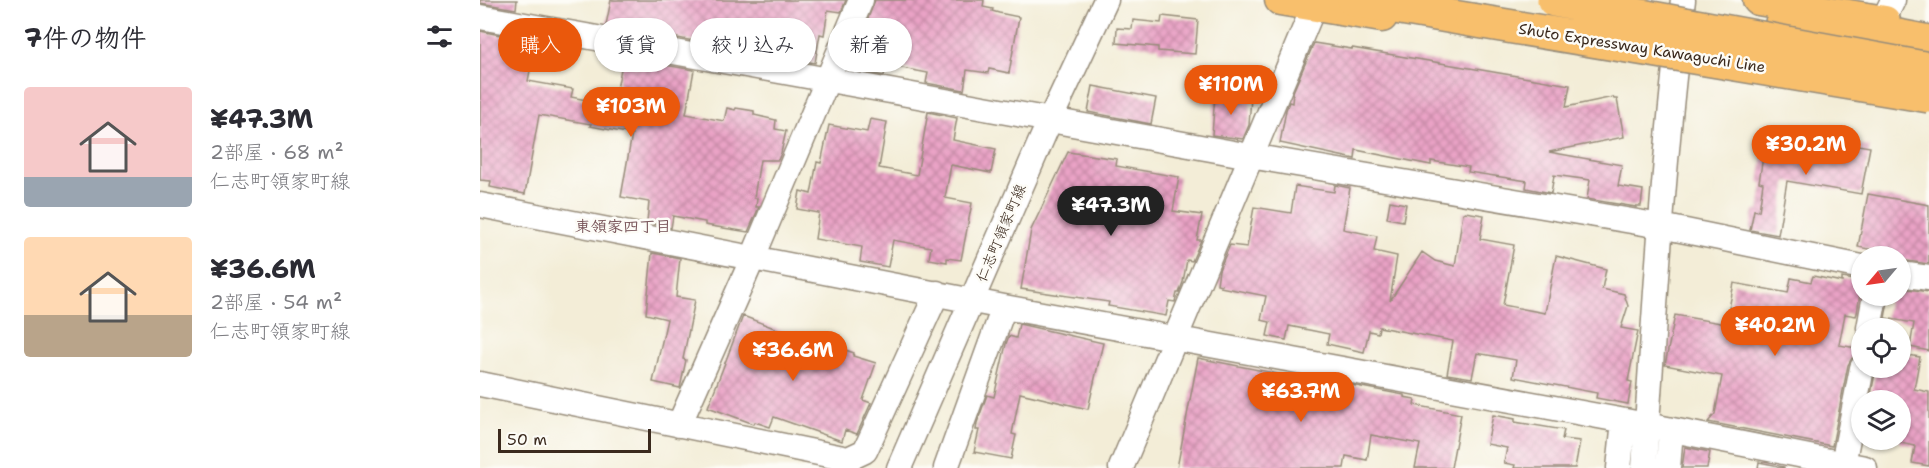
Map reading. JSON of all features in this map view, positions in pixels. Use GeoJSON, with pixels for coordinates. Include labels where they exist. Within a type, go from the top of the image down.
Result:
{"type":"FeatureCollection","features":[{"type":"Feature","properties":{"kind":"highway","name":"Shuto Expressway Kawaguchi Line"},"geometry":{"type":"LineString","coordinates":[[1354,0],[1929,96]]}},
{"type":"Feature","properties":{"kind":"highway"},"geometry":{"type":"LineString","coordinates":[[1404,0],[1471,20]]}},
{"type":"Feature","properties":{"kind":"highway"},"geometry":{"type":"LineString","coordinates":[[1554,0],[1929,69]]}},
{"type":"Feature","properties":{"kind":"highway"},"geometry":{"type":"LineString","coordinates":[[1666,0],[1929,56]]}},
{"type":"Feature","properties":{"kind":"highway"},"geometry":{"type":"LineString","coordinates":[[1782,23],[1882,33],[1929,42]]}},
{"type":"Feature","properties":{"kind":"main road"},"geometry":{"type":"LineString","coordinates":[[1280,0],[1929,111]]}},
{"type":"Feature","properties":{"kind":"main road"},"geometry":{"type":"LineString","coordinates":[[1758,0],[1888,10],[1929,29]]}},
{"type":"Feature","properties":{"kind":"street"},"geometry":{"type":"LineString","coordinates":[[679,425],[753,257],[861,0]]}},
{"type":"Feature","properties":{"kind":"street","name":"仁志町領家町線"},"geometry":{"type":"LineString","coordinates":[[899,468],[1050,120],[1106,0]]}},
{"type":"Feature","properties":{"kind":"street"},"geometry":{"type":"LineString","coordinates":[[1619,468],[1635,423],[1661,226],[1683,0]]}},
{"type":"Feature","properties":{"kind":"street"},"geometry":{"type":"LineString","coordinates":[[1120,468],[1314,6]]}},
{"type":"Feature","properties":{"kind":"street"},"geometry":{"type":"LineString","coordinates":[[480,17],[1250,156],[1661,226],[1851,265]]}},
{"type":"Feature","properties":{"kind":"street"},"geometry":{"type":"LineString","coordinates":[[480,205],[1004,307],[1635,423],[1854,466],[1861,378]]}},
{"type":"Feature","properties":{"kind":"street"},"geometry":{"type":"LineString","coordinates":[[1911,276],[1929,278]]}},
{"type":"Feature","properties":{"kind":"street"},"geometry":{"type":"LineString","coordinates":[[480,384],[848,459],[865,450],[937,293]]}},
{"type":"Feature","properties":{"kind":"street"},"geometry":{"type":"LineString","coordinates":[[946,468],[1004,307]]}},
{"type":"Feature","properties":{"kind":"street"},"geometry":{"type":"LineString","coordinates":[[1635,423],[1644,468]]}},
{"type":"Feature","properties":{"kind":"street"},"geometry":{"type":"LineString","coordinates":[[1668,468],[1671,430]]}},
{"type":"Feature","properties":{"kind":"building"},"geometry":{"type":"Polygon","coordinates":[[[480,0],[517,0],[516,9],[480,3],[480,0]]]}},
{"type":"Feature","properties":{"kind":"building"},"geometry":{"type":"Polygon","coordinates":[[[611,0],[846,0],[841,12],[828,10],[824,35],[820,34],[816,57],[816,18],[690,18],[690,40],[678,38],[678,18],[607,18],[611,0]]]}},
{"type":"Feature","properties":{"kind":"building"},"geometry":{"type":"Polygon","coordinates":[[[875,0],[984,0],[983,7],[1019,17],[1009,73],[989,69],[988,73],[967,70],[964,90],[926,83],[928,73],[912,70],[912,18],[868,18],[875,0]]]}},
{"type":"Feature","properties":{"kind":"building"},"geometry":{"type":"Polygon","coordinates":[[[1162,16],[1198,20],[1195,54],[1158,51],[1158,47],[1116,43],[1117,28],[1132,29],[1133,20],[1161,23],[1162,16]]]}},
{"type":"Feature","properties":{"kind":"building"},"geometry":{"type":"Polygon","coordinates":[[[480,31],[498,35],[498,72],[530,72],[528,81],[573,89],[571,97],[607,104],[609,93],[616,94],[620,72],[678,72],[678,67],[694,72],[686,114],[724,121],[727,108],[754,111],[754,115],[776,120],[775,129],[786,131],[778,160],[760,160],[754,198],[757,198],[756,207],[759,207],[748,232],[705,225],[705,222],[673,216],[671,228],[647,222],[649,202],[621,197],[632,134],[590,126],[591,124],[539,115],[525,194],[490,187],[491,181],[480,180],[480,31]]]}},
{"type":"Feature","properties":{"kind":"building"},"geometry":{"type":"Polygon","coordinates":[[[1314,43],[1570,85],[1566,107],[1613,97],[1617,99],[1624,137],[1549,152],[1622,165],[1618,186],[1643,190],[1641,206],[1587,199],[1590,180],[1554,175],[1551,193],[1526,188],[1527,181],[1468,172],[1469,167],[1431,161],[1431,165],[1356,150],[1355,159],[1280,143],[1286,110],[1289,102],[1292,103],[1293,92],[1314,43]]]}},
{"type":"Feature","properties":{"kind":"building"},"geometry":{"type":"Polygon","coordinates":[[[865,72],[885,72],[884,76],[865,72]]]}},
{"type":"Feature","properties":{"kind":"building"},"geometry":{"type":"Polygon","coordinates":[[[1093,86],[1156,98],[1151,124],[1088,112],[1093,86]]]}},
{"type":"Feature","properties":{"kind":"building"},"geometry":{"type":"Polygon","coordinates":[[[1215,94],[1251,97],[1249,125],[1243,139],[1212,135],[1215,94]]]}},
{"type":"Feature","properties":{"kind":"building"},"geometry":{"type":"Polygon","coordinates":[[[928,112],[957,118],[953,140],[996,149],[991,173],[951,165],[945,198],[972,203],[961,260],[947,258],[947,262],[929,259],[931,247],[893,240],[888,267],[860,262],[862,247],[815,239],[819,213],[797,209],[800,191],[811,194],[817,162],[821,163],[829,125],[867,132],[870,119],[887,122],[879,168],[917,175],[928,112]]]}},
{"type":"Feature","properties":{"kind":"building"},"geometry":{"type":"Polygon","coordinates":[[[1824,139],[1870,147],[1861,194],[1787,181],[1778,235],[1750,230],[1754,210],[1759,211],[1763,183],[1759,182],[1765,144],[1822,153],[1824,139]]]}},
{"type":"Feature","properties":{"kind":"building"},"geometry":{"type":"Polygon","coordinates":[[[1068,152],[1117,159],[1116,166],[1179,177],[1173,211],[1202,215],[1197,240],[1201,240],[1192,261],[1187,260],[1179,293],[1177,293],[1175,302],[1169,301],[1166,316],[1108,306],[1109,302],[1021,289],[1031,230],[1068,152]]]}},
{"type":"Feature","properties":{"kind":"building"},"geometry":{"type":"Polygon","coordinates":[[[1335,185],[1350,188],[1343,229],[1377,236],[1374,251],[1397,256],[1390,301],[1422,252],[1435,261],[1455,266],[1465,212],[1484,215],[1480,239],[1514,245],[1503,305],[1545,313],[1556,256],[1606,269],[1602,289],[1624,294],[1628,306],[1621,328],[1638,331],[1628,381],[1632,382],[1628,404],[1596,398],[1597,393],[1513,377],[1516,360],[1477,353],[1472,378],[1447,374],[1453,341],[1379,327],[1378,333],[1369,331],[1364,352],[1327,344],[1329,334],[1289,326],[1286,340],[1267,336],[1270,322],[1261,320],[1266,296],[1220,287],[1221,285],[1217,284],[1219,270],[1230,245],[1247,247],[1254,207],[1291,213],[1295,186],[1334,192],[1335,185]]]}},
{"type":"Feature","properties":{"kind":"building"},"geometry":{"type":"Polygon","coordinates":[[[1868,194],[1929,205],[1929,264],[1911,262],[1911,246],[1858,246],[1868,194]]]}},
{"type":"Feature","properties":{"kind":"building"},"geometry":{"type":"Polygon","coordinates":[[[1390,201],[1406,204],[1403,221],[1387,218],[1390,201]]]}},
{"type":"Feature","properties":{"kind":"building"},"geometry":{"type":"Polygon","coordinates":[[[652,253],[680,258],[676,297],[695,300],[683,359],[686,360],[680,388],[653,382],[667,319],[646,314],[652,253]]]}},
{"type":"Feature","properties":{"kind":"building"},"geometry":{"type":"Polygon","coordinates":[[[1813,276],[1842,282],[1842,278],[1851,279],[1851,306],[1858,306],[1856,316],[1845,314],[1839,345],[1851,347],[1851,360],[1848,365],[1832,446],[1708,422],[1715,414],[1722,376],[1665,365],[1675,315],[1726,324],[1734,283],[1788,293],[1791,278],[1811,282],[1813,276]]]}},
{"type":"Feature","properties":{"kind":"building"},"geometry":{"type":"Polygon","coordinates":[[[1911,290],[1929,292],[1929,351],[1911,347],[1914,323],[1911,322],[1911,318],[1885,318],[1887,306],[1911,306],[1911,290]]]}},
{"type":"Feature","properties":{"kind":"building"},"geometry":{"type":"Polygon","coordinates":[[[743,316],[795,336],[796,332],[876,363],[863,400],[871,403],[857,434],[845,430],[842,441],[774,417],[770,427],[755,422],[754,424],[708,407],[743,316]]]}},
{"type":"Feature","properties":{"kind":"building"},"geometry":{"type":"Polygon","coordinates":[[[1019,324],[1103,343],[1088,409],[1020,393],[1012,434],[1016,435],[1011,459],[974,452],[979,430],[976,430],[977,423],[987,395],[994,397],[1006,344],[1009,336],[1016,338],[1019,324]]]}},
{"type":"Feature","properties":{"kind":"building"},"geometry":{"type":"Polygon","coordinates":[[[1911,356],[1920,357],[1914,389],[1929,392],[1929,466],[1912,463],[1915,446],[1911,445],[1911,390],[1872,390],[1874,378],[1911,378],[1911,356]]]}},
{"type":"Feature","properties":{"kind":"building"},"geometry":{"type":"Polygon","coordinates":[[[1198,358],[1319,382],[1317,396],[1348,401],[1351,385],[1404,395],[1404,397],[1415,399],[1414,405],[1461,414],[1451,468],[1415,468],[1420,444],[1371,435],[1367,460],[1346,456],[1344,468],[1177,468],[1198,358]]]}},
{"type":"Feature","properties":{"kind":"building"},"geometry":{"type":"Polygon","coordinates":[[[1493,415],[1515,419],[1515,422],[1564,430],[1562,439],[1580,441],[1575,468],[1514,468],[1515,465],[1504,463],[1507,448],[1487,444],[1493,415]]]}},
{"type":"Feature","properties":{"kind":"building"},"geometry":{"type":"Polygon","coordinates":[[[1685,447],[1710,452],[1707,468],[1682,468],[1685,447]]]}},
{"type":"Feature","properties":{"kind":"building"},"geometry":{"type":"Polygon","coordinates":[[[1759,462],[1784,467],[1784,468],[1758,468],[1759,462]]]}},
{"type":"Feature","properties":{"kind":"district","name":"東領家四丁目"},"geometry":{"type":"Point","coordinates":[623,226]}}]}
